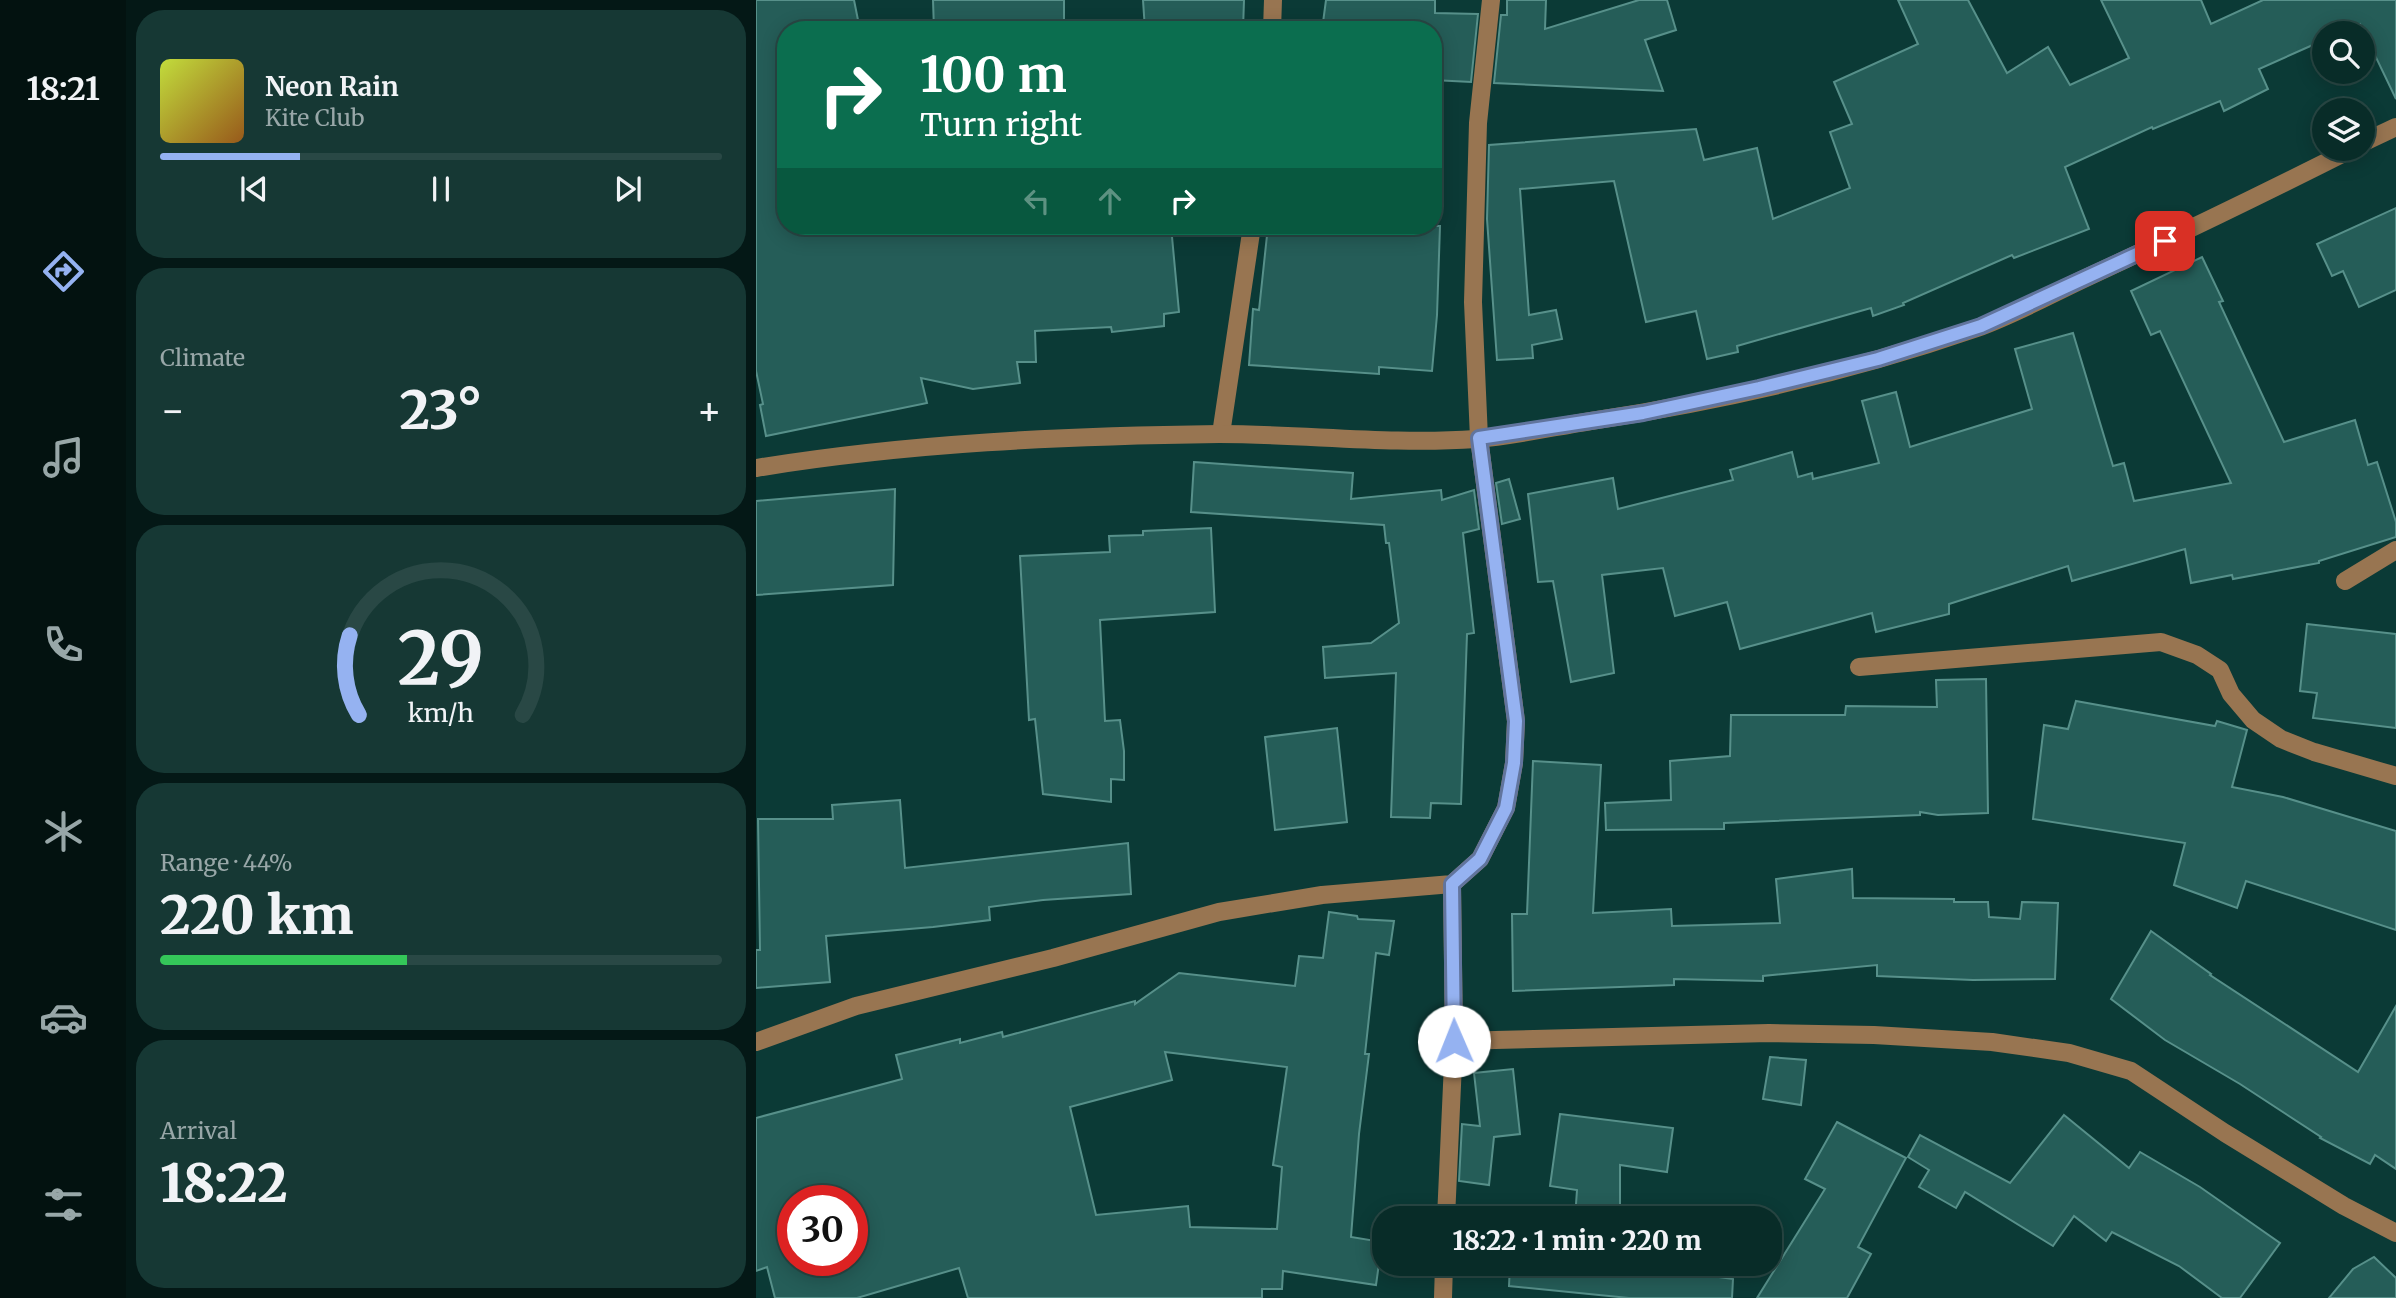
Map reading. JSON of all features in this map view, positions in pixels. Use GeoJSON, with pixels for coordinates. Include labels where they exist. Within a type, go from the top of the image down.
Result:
{"type":"FeatureCollection","features":[{"type":"Feature","properties":{"kind":"street"},"geometry":{"type":"LineString","coordinates":[[1272,21],[1273,0]]}},
{"type":"Feature","properties":{"kind":"street"},"geometry":{"type":"LineString","coordinates":[[756,1042],[856,1006],[1053,958],[1219,912],[1322,895],[1452,884],[1480,859],[1506,808],[1514,763],[1516,721],[1479,438],[1473,288],[1478,123],[1491,0]]}},
{"type":"Feature","properties":{"kind":"street"},"geometry":{"type":"LineString","coordinates":[[2375,137],[2396,127]]}},
{"type":"Feature","properties":{"kind":"street"},"geometry":{"type":"LineString","coordinates":[[756,468],[897,448],[992,441],[1221,434],[1396,442],[1479,438],[1643,413],[1878,359],[1981,326],[2230,210],[2327,161]]}},
{"type":"Feature","properties":{"kind":"street"},"geometry":{"type":"LineString","coordinates":[[1221,434],[1251,235]]}},
{"type":"Feature","properties":{"kind":"street"},"geometry":{"type":"LineString","coordinates":[[2345,581],[2396,550]]}},
{"type":"Feature","properties":{"kind":"street"},"geometry":{"type":"LineString","coordinates":[[1859,667],[2161,642],[2196,655],[2220,670],[2231,694],[2253,720],[2281,739],[2314,752],[2396,776]]}},
{"type":"Feature","properties":{"kind":"street"},"geometry":{"type":"LineString","coordinates":[[1447,1206],[1454,1041],[1452,884]]}},
{"type":"Feature","properties":{"kind":"street"},"geometry":{"type":"LineString","coordinates":[[1454,1041],[1782,1033],[1992,1042],[2070,1053],[2131,1071],[2344,1206],[2396,1233]]}},
{"type":"Feature","properties":{"kind":"street"},"geometry":{"type":"LineString","coordinates":[[1443,1298],[1444,1276]]}},
{"type":"Feature","properties":{"kind":"building"},"geometry":{"type":"Polygon","coordinates":[[[756,0],[854,0],[858,21],[777,21],[777,235],[1172,235],[1179,312],[1164,314],[1164,326],[1112,332],[1111,327],[1035,331],[1036,362],[1017,362],[1020,383],[973,389],[921,378],[927,403],[766,436],[756,371],[756,0]]]}},
{"type":"Feature","properties":{"kind":"building"},"geometry":{"type":"Polygon","coordinates":[[[933,0],[1064,0],[1064,21],[934,21],[933,0]]]}},
{"type":"Feature","properties":{"kind":"building"},"geometry":{"type":"Polygon","coordinates":[[[1143,0],[1244,0],[1243,21],[1144,21],[1143,0]]]}},
{"type":"Feature","properties":{"kind":"building"},"geometry":{"type":"Polygon","coordinates":[[[1326,0],[1435,0],[1435,13],[1478,14],[1471,82],[1442,80],[1442,21],[1323,21],[1326,0]]]}},
{"type":"Feature","properties":{"kind":"building"},"geometry":{"type":"Polygon","coordinates":[[[1507,0],[1546,0],[1545,29],[1639,0],[1667,0],[1676,30],[1645,40],[1663,91],[1494,83],[1501,15],[1507,15],[1507,0]]]}},
{"type":"Feature","properties":{"kind":"building"},"geometry":{"type":"Polygon","coordinates":[[[1898,0],[1968,0],[2007,73],[2048,47],[2070,85],[2129,58],[2101,0],[2201,0],[2211,24],[2263,0],[2396,0],[2396,99],[2375,55],[2375,21],[2312,21],[2312,45],[2259,69],[2268,89],[2224,111],[2220,101],[2153,129],[2152,127],[2065,167],[2089,229],[2014,258],[2012,255],[1903,303],[1904,305],[1873,316],[1871,308],[1737,346],[1738,352],[1707,359],[1696,311],[1646,322],[1614,181],[1520,189],[1529,315],[1556,310],[1562,339],[1532,345],[1533,358],[1497,360],[1487,219],[1489,145],[1696,129],[1704,160],[1757,148],[1773,219],[1850,188],[1830,132],[1852,124],[1834,82],[1918,44],[1898,0]]]}},
{"type":"Feature","properties":{"kind":"building"},"geometry":{"type":"Polygon","coordinates":[[[2396,208],[2396,290],[2359,307],[2343,271],[2332,276],[2317,244],[2396,208]]]}},
{"type":"Feature","properties":{"kind":"building"},"geometry":{"type":"Polygon","coordinates":[[[1267,235],[1440,235],[1432,371],[1379,367],[1379,374],[1249,365],[1253,309],[1259,310],[1267,235]]]}},
{"type":"Feature","properties":{"kind":"building"},"geometry":{"type":"Polygon","coordinates":[[[2202,257],[2223,301],[2219,302],[2284,442],[2355,420],[2368,465],[2377,462],[2396,522],[2396,537],[2319,563],[2233,579],[2232,575],[2191,583],[2185,549],[2072,581],[2068,566],[1949,604],[1949,614],[1876,632],[1872,613],[1740,649],[1727,602],[1675,616],[1663,568],[1602,575],[1614,673],[1571,682],[1553,581],[1538,582],[1528,494],[1613,478],[1618,509],[1733,480],[1730,470],[1792,452],[1798,477],[1812,473],[1813,479],[1879,463],[1862,401],[1896,392],[1910,447],[2032,409],[2015,349],[2073,333],[2113,466],[2124,463],[2134,501],[2231,483],[2160,331],[2151,335],[2131,291],[2202,257]]]}},
{"type":"Feature","properties":{"kind":"building"},"geometry":{"type":"Polygon","coordinates":[[[1194,462],[1353,473],[1351,499],[1441,490],[1442,500],[1474,490],[1479,529],[1463,533],[1474,633],[1467,634],[1461,804],[1431,803],[1430,818],[1391,817],[1396,673],[1325,678],[1323,647],[1371,643],[1399,623],[1389,543],[1386,543],[1384,525],[1191,512],[1194,462]]]}},
{"type":"Feature","properties":{"kind":"building"},"geometry":{"type":"Polygon","coordinates":[[[1509,479],[1520,519],[1502,524],[1496,483],[1509,479]]]}},
{"type":"Feature","properties":{"kind":"building"},"geometry":{"type":"Polygon","coordinates":[[[895,489],[893,585],[756,595],[756,501],[895,489]]]}},
{"type":"Feature","properties":{"kind":"building"},"geometry":{"type":"Polygon","coordinates":[[[1211,528],[1215,612],[1100,620],[1105,721],[1120,720],[1124,751],[1124,780],[1111,779],[1111,802],[1043,794],[1035,719],[1029,720],[1020,556],[1110,552],[1109,536],[1143,535],[1143,531],[1211,528]]]}},
{"type":"Feature","properties":{"kind":"building"},"geometry":{"type":"Polygon","coordinates":[[[2307,624],[2396,634],[2396,728],[2313,718],[2317,693],[2300,691],[2307,624]]]}},
{"type":"Feature","properties":{"kind":"building"},"geometry":{"type":"Polygon","coordinates":[[[1986,679],[1988,813],[1938,815],[1920,812],[1920,815],[1724,823],[1724,829],[1606,830],[1605,803],[1671,800],[1670,761],[1730,756],[1731,715],[1845,715],[1846,706],[1937,707],[1936,680],[1986,679]]]}},
{"type":"Feature","properties":{"kind":"building"},"geometry":{"type":"Polygon","coordinates":[[[2076,701],[2215,726],[2217,721],[2247,730],[2232,787],[2283,797],[2396,831],[2396,930],[2246,881],[2237,908],[2174,885],[2185,843],[2033,819],[2044,725],[2068,729],[2076,701]]]}},
{"type":"Feature","properties":{"kind":"building"},"geometry":{"type":"Polygon","coordinates":[[[1337,728],[1347,822],[1275,830],[1265,737],[1337,728]]]}},
{"type":"Feature","properties":{"kind":"building"},"geometry":{"type":"Polygon","coordinates":[[[1533,761],[1601,765],[1593,913],[1671,909],[1672,926],[1780,923],[1776,879],[1852,869],[1853,898],[1988,902],[1989,917],[2020,919],[2022,902],[2058,903],[2055,979],[1973,980],[1877,976],[1877,965],[1763,976],[1763,981],[1674,979],[1674,985],[1513,991],[1512,914],[1527,914],[1533,761]]]}},
{"type":"Feature","properties":{"kind":"building"},"geometry":{"type":"Polygon","coordinates":[[[900,800],[905,868],[1128,843],[1131,894],[989,907],[990,920],[826,936],[830,982],[756,988],[756,950],[760,950],[758,819],[833,819],[832,805],[900,800]]]}},
{"type":"Feature","properties":{"kind":"building"},"geometry":{"type":"Polygon","coordinates":[[[1329,912],[1357,916],[1358,919],[1394,921],[1389,955],[1376,953],[1365,1054],[1369,1054],[1359,1134],[1351,1237],[1372,1240],[1372,1276],[1377,1276],[1376,1285],[1283,1271],[1282,1289],[1262,1289],[1262,1298],[968,1298],[959,1268],[857,1298],[775,1298],[767,1267],[756,1271],[756,1118],[902,1079],[896,1055],[960,1039],[960,1043],[1002,1032],[1003,1037],[1135,1001],[1135,1004],[1179,973],[1295,986],[1299,956],[1323,958],[1329,912]],[[1165,1052],[1172,1080],[1070,1107],[1096,1215],[1188,1206],[1190,1227],[1277,1229],[1282,1167],[1273,1165],[1287,1067],[1165,1052]]]}},
{"type":"Feature","properties":{"kind":"building"},"geometry":{"type":"Polygon","coordinates":[[[2151,931],[2210,975],[2358,1072],[2396,1006],[2396,1169],[2375,1155],[2370,1164],[2320,1138],[2240,1084],[2165,1040],[2111,999],[2151,931]]]}},
{"type":"Feature","properties":{"kind":"building"},"geometry":{"type":"Polygon","coordinates":[[[1770,1057],[1806,1060],[1801,1105],[1763,1099],[1770,1057]]]}},
{"type":"Feature","properties":{"kind":"building"},"geometry":{"type":"Polygon","coordinates":[[[1513,1069],[1520,1134],[1494,1137],[1489,1185],[1459,1181],[1462,1124],[1480,1126],[1474,1073],[1513,1069]]]}},
{"type":"Feature","properties":{"kind":"building"},"geometry":{"type":"Polygon","coordinates":[[[1560,1114],[1673,1128],[1667,1172],[1620,1165],[1620,1206],[1576,1206],[1577,1190],[1550,1186],[1560,1114]]]}},
{"type":"Feature","properties":{"kind":"building"},"geometry":{"type":"Polygon","coordinates":[[[2064,1115],[2129,1168],[2140,1152],[2200,1187],[2280,1243],[2240,1298],[2222,1298],[2179,1266],[2112,1232],[2106,1241],[2074,1216],[2053,1246],[1965,1192],[1956,1208],[1919,1187],[1929,1170],[1908,1157],[1920,1135],[2010,1183],[2064,1115]]]}},
{"type":"Feature","properties":{"kind":"building"},"geometry":{"type":"Polygon","coordinates":[[[1837,1122],[1906,1158],[1858,1247],[1871,1254],[1847,1298],[1757,1298],[1771,1276],[1782,1276],[1782,1258],[1825,1189],[1805,1179],[1837,1122]]]}},
{"type":"Feature","properties":{"kind":"building"},"geometry":{"type":"Polygon","coordinates":[[[2374,1257],[2396,1278],[2396,1298],[2329,1298],[2353,1269],[2374,1257]]]}},
{"type":"Feature","properties":{"kind":"building"},"geometry":{"type":"Polygon","coordinates":[[[1509,1276],[1712,1276],[1733,1279],[1732,1298],[1629,1298],[1509,1286],[1509,1276]]]}},
{"type":"Feature","properties":{"kind":"route"},"geometry":{"type":"LineString","coordinates":[[1454,1041],[1452,884],[1480,859],[1506,808],[1514,763],[1516,721],[1479,438],[1643,413],[1878,359],[1981,326],[2165,241]]}}]}
